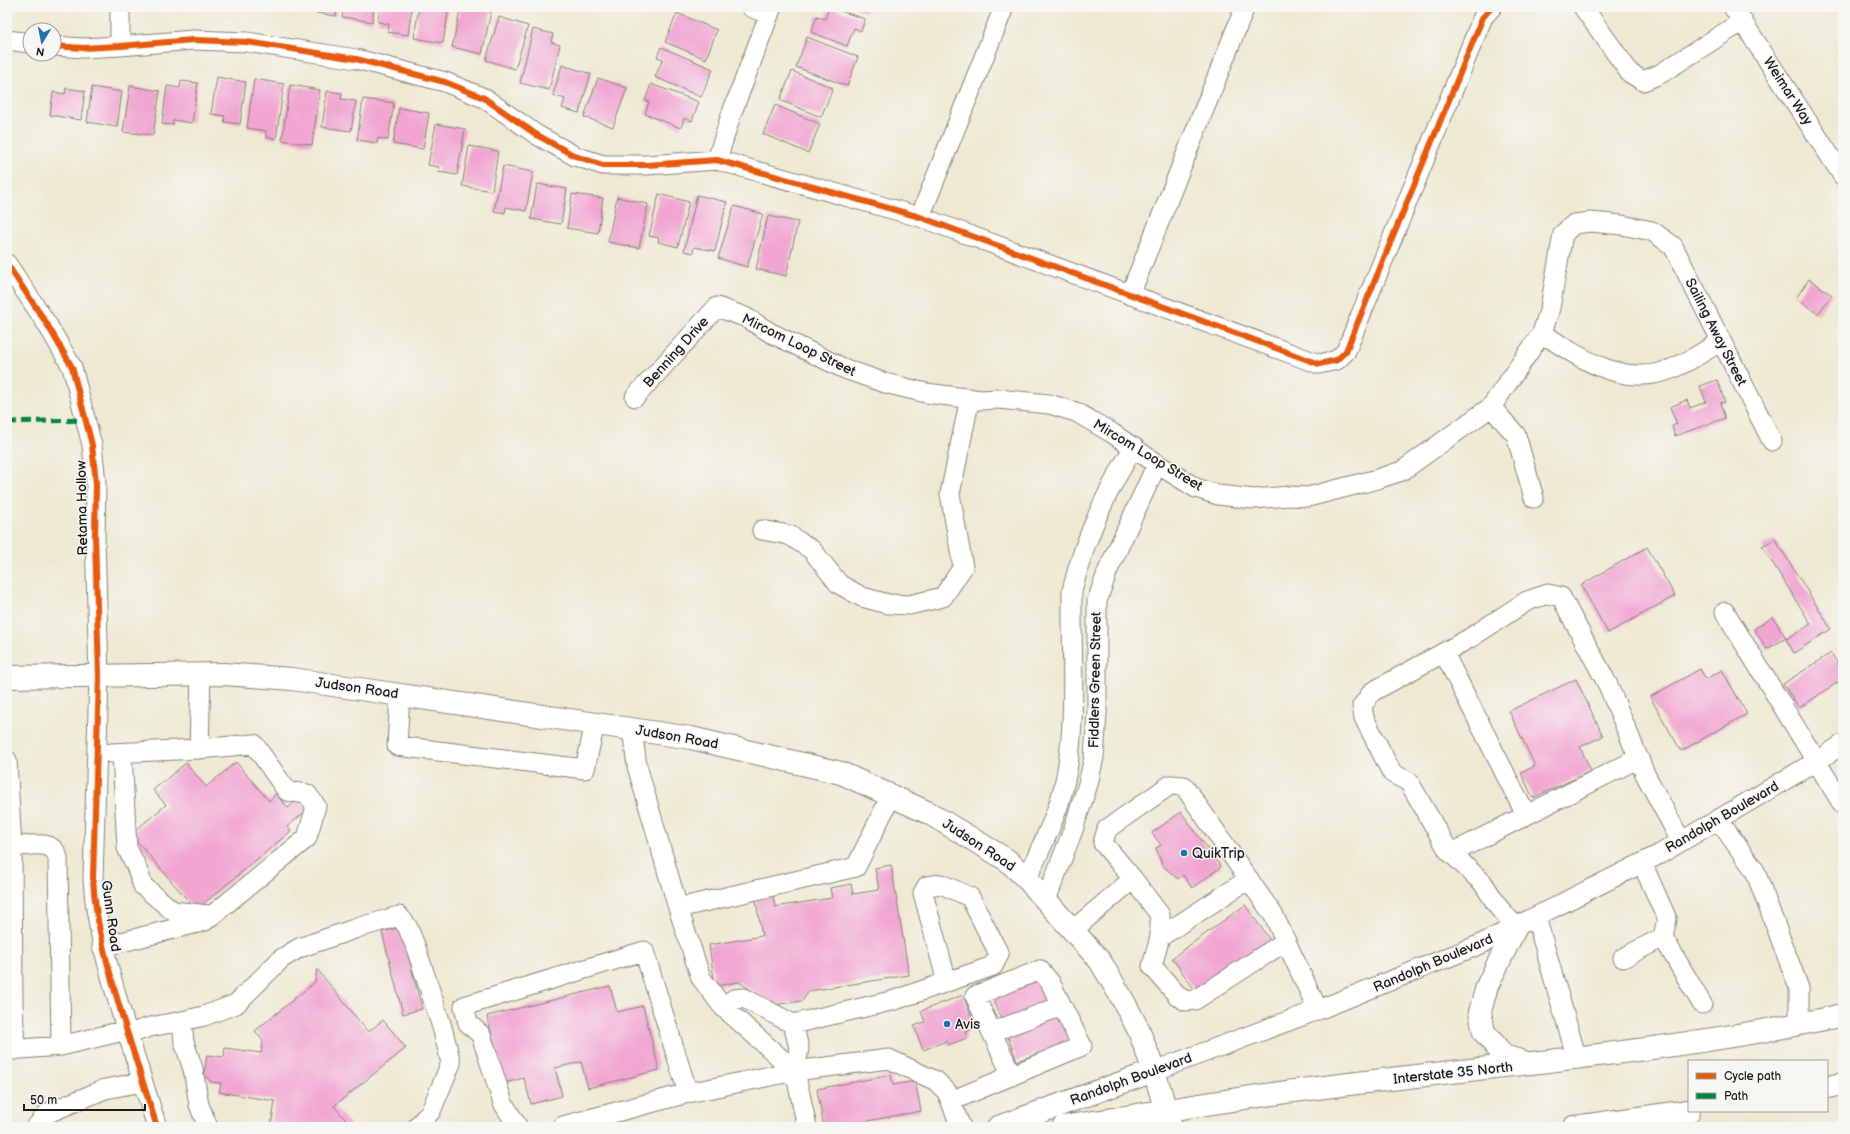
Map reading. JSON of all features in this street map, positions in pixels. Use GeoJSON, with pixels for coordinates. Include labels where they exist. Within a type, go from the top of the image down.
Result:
{"type":"FeatureCollection","features":[{"type":"Feature","properties":{"kind":"main road","name":"Judson Road"},"geometry":{"type":"LineString","coordinates":[[7,677],[99,677],[201,674],[292,679],[691,738],[841,773],[929,813],[1007,860],[1027,879],[1100,961],[1139,1031],[1154,1071],[1169,1119]]}},
{"type":"Feature","properties":{"kind":"main road"},"geometry":{"type":"LineString","coordinates":[[1516,926],[1487,986],[1480,1012],[1484,1032],[1504,1056],[1530,1064]]}},
{"type":"Feature","properties":{"kind":"main road","name":"Interstate 35 North"},"geometry":{"type":"LineString","coordinates":[[1063,1127],[1169,1119],[1301,1090],[1577,1059],[1799,1024],[1843,1015]]}},
{"type":"Feature","properties":{"kind":"main road","name":"Randolph Boulevard"},"geometry":{"type":"LineString","coordinates":[[998,1127],[1154,1071]]}},
{"type":"Feature","properties":{"kind":"main road"},"geometry":{"type":"LineString","coordinates":[[1828,1087],[1843,1084]]}},
{"type":"Feature","properties":{"kind":"main road"},"geometry":{"type":"LineString","coordinates":[[1574,1127],[1688,1111]]}},
{"type":"Feature","properties":{"kind":"street"},"geometry":{"type":"LineString","coordinates":[[120,7],[120,46]]}},
{"type":"Feature","properties":{"kind":"street"},"geometry":{"type":"LineString","coordinates":[[717,160],[731,116],[770,11],[751,7]]}},
{"type":"Feature","properties":{"kind":"street"},"geometry":{"type":"LineString","coordinates":[[920,217],[1004,7]]}},
{"type":"Feature","properties":{"kind":"street"},"geometry":{"type":"LineString","coordinates":[[1130,295],[1245,7]]}},
{"type":"Feature","properties":{"kind":"street"},"geometry":{"type":"LineString","coordinates":[[62,47],[83,48],[192,40],[247,42],[356,59],[445,82],[484,98],[536,136],[575,156],[603,165],[646,165],[717,160],[920,217],[1318,364],[1337,360],[1346,351],[1483,17],[1492,7]]}},
{"type":"Feature","properties":{"kind":"street"},"geometry":{"type":"LineString","coordinates":[[1583,7],[1630,73],[1643,81],[1660,74],[1738,14]]}},
{"type":"Feature","properties":{"kind":"street","name":"Weimar Way"},"geometry":{"type":"LineString","coordinates":[[1738,14],[1843,176]]}},
{"type":"Feature","properties":{"kind":"street"},"geometry":{"type":"LineString","coordinates":[[7,40],[22,42]]}},
{"type":"Feature","properties":{"kind":"street","name":"Mircom Loop Street"},"geometry":{"type":"LineString","coordinates":[[717,307],[745,317],[771,333],[845,369],[885,383],[919,391],[970,398],[1049,404],[1076,412],[1134,447],[1157,464],[1196,488],[1218,494],[1254,499],[1289,496],[1308,497],[1374,480],[1402,471],[1491,407],[1542,333],[1554,292],[1563,234],[1574,224],[1591,222],[1622,224],[1652,231]]}},
{"type":"Feature","properties":{"kind":"street","name":"Sailing Away Street"},"geometry":{"type":"LineString","coordinates":[[1652,231],[1673,246],[1772,441]]}},
{"type":"Feature","properties":{"kind":"street","name":"Retama Hollow"},"geometry":{"type":"LineString","coordinates":[[7,264],[47,324],[72,367],[92,445],[96,483],[95,536],[99,677]]}},
{"type":"Feature","properties":{"kind":"street","name":"Benning Drive"},"geometry":{"type":"LineString","coordinates":[[635,397],[717,307]]}},
{"type":"Feature","properties":{"kind":"street"},"geometry":{"type":"LineString","coordinates":[[1542,333],[1579,358],[1600,367],[1624,374],[1647,376],[1677,367],[1721,341]]}},
{"type":"Feature","properties":{"kind":"street"},"geometry":{"type":"LineString","coordinates":[[762,530],[789,535],[812,550],[840,584],[862,597],[888,604],[909,606],[943,597],[963,567],[950,494],[970,398]]}},
{"type":"Feature","properties":{"kind":"street"},"geometry":{"type":"LineString","coordinates":[[1491,407],[1516,435],[1534,498]]}},
{"type":"Feature","properties":{"kind":"street","name":"Fiddlers Green Street"},"geometry":{"type":"LineString","coordinates":[[1027,879],[1060,801],[1068,769],[1072,725],[1072,591],[1077,570],[1087,538],[1114,478],[1134,447]]}},
{"type":"Feature","properties":{"kind":"street","name":"Fiddlers Green Street"},"geometry":{"type":"LineString","coordinates":[[1046,900],[1073,830],[1088,784],[1094,757],[1098,713],[1097,601],[1108,570],[1157,464]]}},
{"type":"Feature","properties":{"kind":"street"},"geometry":{"type":"LineString","coordinates":[[1516,926],[1499,908],[1483,883],[1448,850],[1409,782],[1392,773],[1364,718],[1362,706],[1372,692],[1470,638],[1527,601],[1548,594],[1561,597],[1608,684],[1639,758],[1681,841]]}},
{"type":"Feature","properties":{"kind":"street"},"geometry":{"type":"LineString","coordinates":[[1725,612],[1843,805]]}},
{"type":"Feature","properties":{"kind":"street"},"geometry":{"type":"LineString","coordinates":[[1444,652],[1526,815]]}},
{"type":"Feature","properties":{"kind":"street"},"geometry":{"type":"LineString","coordinates":[[198,748],[201,674]]}},
{"type":"Feature","properties":{"kind":"street","name":"Gunn Road"},"geometry":{"type":"LineString","coordinates":[[99,677],[93,879],[94,902],[102,947],[157,1127]]}},
{"type":"Feature","properties":{"kind":"street"},"geometry":{"type":"LineString","coordinates":[[400,694],[397,746],[585,769],[595,723]]}},
{"type":"Feature","properties":{"kind":"street"},"geometry":{"type":"LineString","coordinates":[[632,729],[637,766],[678,908],[701,978],[723,1007],[795,1071]]}},
{"type":"Feature","properties":{"kind":"street"},"geometry":{"type":"LineString","coordinates":[[96,754],[254,744],[287,791],[307,794],[316,806],[307,838],[205,921],[102,947]]}},
{"type":"Feature","properties":{"kind":"street","name":"Randolph Boulevard"},"geometry":{"type":"LineString","coordinates":[[1154,1071],[1318,1010],[1481,944],[1642,863],[1817,761],[1843,744]]}},
{"type":"Feature","properties":{"kind":"street"},"geometry":{"type":"LineString","coordinates":[[122,753],[127,848],[136,866],[143,886],[173,911],[212,915]]}},
{"type":"Feature","properties":{"kind":"street"},"geometry":{"type":"LineString","coordinates":[[1452,853],[1639,758]]}},
{"type":"Feature","properties":{"kind":"street"},"geometry":{"type":"LineString","coordinates":[[7,760],[10,847],[11,1050],[61,1046],[204,1016],[236,1004],[281,960],[299,948],[399,916],[407,926],[415,945],[442,1026],[451,1063],[431,1111],[417,1127]]}},
{"type":"Feature","properties":{"kind":"street"},"geometry":{"type":"LineString","coordinates":[[1286,941],[1195,1000],[1186,1001],[1178,996],[1152,966],[1160,937],[1160,915],[1133,879],[1102,843],[1107,829],[1170,785],[1184,786],[1274,916],[1286,941],[1318,1010]]}},
{"type":"Feature","properties":{"kind":"street"},"geometry":{"type":"LineString","coordinates":[[678,908],[856,867],[891,796]]}},
{"type":"Feature","properties":{"kind":"street"},"geometry":{"type":"LineString","coordinates":[[1718,819],[1755,871],[1799,988],[1799,1024]]}},
{"type":"Feature","properties":{"kind":"street"},"geometry":{"type":"LineString","coordinates":[[10,847],[44,845],[51,846],[56,850],[58,858],[61,1046]]}},
{"type":"Feature","properties":{"kind":"street"},"geometry":{"type":"LineString","coordinates":[[1642,863],[1667,919],[1663,937],[1702,1004]]}},
{"type":"Feature","properties":{"kind":"street"},"geometry":{"type":"LineString","coordinates":[[1073,930],[1133,879]]}},
{"type":"Feature","properties":{"kind":"street"},"geometry":{"type":"LineString","coordinates":[[1160,937],[1249,879]]}},
{"type":"Feature","properties":{"kind":"street"},"geometry":{"type":"LineString","coordinates":[[723,1007],[734,999],[744,998],[793,1024],[895,1000],[947,982],[993,966],[999,954],[970,897],[941,884],[927,886],[922,893],[947,982]]}},
{"type":"Feature","properties":{"kind":"street"},"geometry":{"type":"LineString","coordinates":[[1536,917],[1577,1059]]}},
{"type":"Feature","properties":{"kind":"street"},"geometry":{"type":"LineString","coordinates":[[1623,958],[1663,937]]}},
{"type":"Feature","properties":{"kind":"street"},"geometry":{"type":"LineString","coordinates":[[518,1127],[503,1103],[481,1035],[468,1023],[464,1006],[644,951],[688,1094]]}},
{"type":"Feature","properties":{"kind":"street"},"geometry":{"type":"LineString","coordinates":[[951,1101],[1012,1076],[1082,1046],[1050,982],[1040,970],[975,996],[1012,1076]]}},
{"type":"Feature","properties":{"kind":"street"},"geometry":{"type":"LineString","coordinates":[[992,1032],[1062,1006]]}},
{"type":"Feature","properties":{"kind":"street"},"geometry":{"type":"LineString","coordinates":[[182,1021],[184,1042],[193,1069],[199,1105],[208,1127]]}},
{"type":"Feature","properties":{"kind":"street"},"geometry":{"type":"LineString","coordinates":[[793,1024],[799,1048],[795,1071],[807,1127]]}},
{"type":"Feature","properties":{"kind":"street"},"geometry":{"type":"LineString","coordinates":[[562,1127],[603,1122],[688,1094],[795,1071],[889,1059],[936,1081],[947,1092],[961,1127]]}},
{"type":"Feature","properties":{"kind":"street"},"geometry":{"type":"LineString","coordinates":[[36,1127],[48,1113],[105,1089],[143,1082]]}},
{"type":"Feature","properties":{"kind":"building"},"geometry":{"type":"Polygon","coordinates":[[[306,7],[337,7],[336,16],[305,11],[306,7]]]}},
{"type":"Feature","properties":{"kind":"building"},"geometry":{"type":"Polygon","coordinates":[[[344,7],[374,7],[372,22],[342,17],[344,7]]]}},
{"type":"Feature","properties":{"kind":"building"},"geometry":{"type":"Polygon","coordinates":[[[380,7],[412,7],[408,35],[388,32],[389,24],[378,22],[380,7]]]}},
{"type":"Feature","properties":{"kind":"building"},"geometry":{"type":"Polygon","coordinates":[[[419,7],[449,7],[443,43],[414,38],[419,7]]]}},
{"type":"Feature","properties":{"kind":"building"},"geometry":{"type":"Polygon","coordinates":[[[461,7],[492,7],[482,54],[452,47],[461,7]]]}},
{"type":"Feature","properties":{"kind":"building"},"geometry":{"type":"Polygon","coordinates":[[[829,7],[865,19],[861,31],[854,28],[847,46],[811,32],[817,16],[825,19],[829,7]]]}},
{"type":"Feature","properties":{"kind":"building"},"geometry":{"type":"Polygon","coordinates":[[[853,7],[869,7],[866,13],[853,7]]]}},
{"type":"Feature","properties":{"kind":"building"},"geometry":{"type":"Polygon","coordinates":[[[677,13],[717,30],[706,59],[665,42],[677,13]]]}},
{"type":"Feature","properties":{"kind":"building"},"geometry":{"type":"Polygon","coordinates":[[[499,17],[528,26],[515,69],[486,60],[499,17]]]}},
{"type":"Feature","properties":{"kind":"building"},"geometry":{"type":"Polygon","coordinates":[[[533,29],[553,34],[551,42],[560,45],[549,90],[520,83],[533,29]]]}},
{"type":"Feature","properties":{"kind":"building"},"geometry":{"type":"Polygon","coordinates":[[[807,37],[858,57],[847,86],[796,67],[807,37]]]}},
{"type":"Feature","properties":{"kind":"building"},"geometry":{"type":"Polygon","coordinates":[[[661,47],[713,69],[701,97],[655,77],[663,59],[657,57],[661,47]]]}},
{"type":"Feature","properties":{"kind":"building"},"geometry":{"type":"Polygon","coordinates":[[[562,65],[591,74],[579,113],[562,108],[565,99],[553,95],[562,65]]]}},
{"type":"Feature","properties":{"kind":"building"},"geometry":{"type":"Polygon","coordinates":[[[792,71],[833,88],[821,117],[780,100],[792,71]]]}},
{"type":"Feature","properties":{"kind":"building"},"geometry":{"type":"Polygon","coordinates":[[[217,77],[246,82],[240,124],[224,122],[225,116],[211,114],[217,77]]]}},
{"type":"Feature","properties":{"kind":"building"},"geometry":{"type":"Polygon","coordinates":[[[598,78],[627,88],[613,127],[584,117],[598,78]]]}},
{"type":"Feature","properties":{"kind":"building"},"geometry":{"type":"Polygon","coordinates":[[[254,79],[284,84],[276,139],[266,137],[266,131],[247,128],[254,79]]]}},
{"type":"Feature","properties":{"kind":"building"},"geometry":{"type":"Polygon","coordinates":[[[181,81],[198,83],[192,123],[173,120],[173,125],[162,124],[167,86],[180,88],[181,81]]]}},
{"type":"Feature","properties":{"kind":"building"},"geometry":{"type":"Polygon","coordinates":[[[651,84],[699,102],[692,121],[684,118],[681,128],[645,114],[649,102],[645,101],[651,84]]]}},
{"type":"Feature","properties":{"kind":"building"},"geometry":{"type":"Polygon","coordinates":[[[290,85],[320,90],[312,145],[282,140],[290,85]]]}},
{"type":"Feature","properties":{"kind":"building"},"geometry":{"type":"Polygon","coordinates":[[[130,86],[160,91],[153,135],[123,132],[130,86]]]}},
{"type":"Feature","properties":{"kind":"building"},"geometry":{"type":"Polygon","coordinates":[[[92,87],[122,92],[117,127],[87,122],[92,87]]]}},
{"type":"Feature","properties":{"kind":"building"},"geometry":{"type":"Polygon","coordinates":[[[66,88],[85,91],[81,120],[50,115],[53,92],[65,94],[66,88]]]}},
{"type":"Feature","properties":{"kind":"building"},"geometry":{"type":"Polygon","coordinates":[[[327,91],[342,93],[341,99],[356,101],[351,131],[322,127],[327,91]]]}},
{"type":"Feature","properties":{"kind":"building"},"geometry":{"type":"Polygon","coordinates":[[[363,99],[394,103],[388,140],[378,138],[377,143],[357,140],[363,99]]]}},
{"type":"Feature","properties":{"kind":"building"},"geometry":{"type":"Polygon","coordinates":[[[775,105],[820,124],[808,153],[763,134],[775,105]]]}},
{"type":"Feature","properties":{"kind":"building"},"geometry":{"type":"Polygon","coordinates":[[[399,108],[429,113],[423,149],[393,144],[399,108]]]}},
{"type":"Feature","properties":{"kind":"building"},"geometry":{"type":"Polygon","coordinates":[[[436,124],[465,129],[457,175],[438,172],[439,167],[428,165],[436,124]]]}},
{"type":"Feature","properties":{"kind":"building"},"geometry":{"type":"Polygon","coordinates":[[[469,146],[498,151],[492,191],[462,186],[469,146]]]}},
{"type":"Feature","properties":{"kind":"building"},"geometry":{"type":"Polygon","coordinates":[[[503,166],[533,172],[526,211],[506,207],[505,213],[494,211],[503,166]]]}},
{"type":"Feature","properties":{"kind":"building"},"geometry":{"type":"Polygon","coordinates":[[[537,184],[567,189],[561,224],[531,219],[537,184]]]}},
{"type":"Feature","properties":{"kind":"building"},"geometry":{"type":"Polygon","coordinates":[[[572,194],[603,198],[598,233],[567,228],[572,194]]]}},
{"type":"Feature","properties":{"kind":"building"},"geometry":{"type":"Polygon","coordinates":[[[659,194],[689,202],[678,247],[658,242],[659,238],[649,236],[659,194]]]}},
{"type":"Feature","properties":{"kind":"building"},"geometry":{"type":"Polygon","coordinates":[[[697,195],[727,202],[715,251],[694,247],[693,253],[684,251],[697,195]]]}},
{"type":"Feature","properties":{"kind":"building"},"geometry":{"type":"Polygon","coordinates":[[[617,197],[648,204],[639,248],[608,242],[617,197]]]}},
{"type":"Feature","properties":{"kind":"building"},"geometry":{"type":"Polygon","coordinates":[[[734,206],[763,214],[747,267],[718,258],[734,206]]]}},
{"type":"Feature","properties":{"kind":"building"},"geometry":{"type":"Polygon","coordinates":[[[768,216],[798,222],[786,276],[756,269],[768,216]]]}},
{"type":"Feature","properties":{"kind":"building"},"geometry":{"type":"Polygon","coordinates":[[[1809,279],[1832,295],[1818,314],[1796,298],[1809,279]]]}},
{"type":"Feature","properties":{"kind":"building"},"geometry":{"type":"Polygon","coordinates":[[[1717,380],[1725,402],[1720,403],[1725,418],[1675,436],[1672,426],[1677,424],[1670,407],[1687,400],[1690,408],[1706,402],[1700,386],[1717,380]]]}},
{"type":"Feature","properties":{"kind":"building"},"geometry":{"type":"Polygon","coordinates":[[[1775,539],[1831,629],[1794,653],[1786,639],[1811,624],[1762,546],[1775,539]]]}},
{"type":"Feature","properties":{"kind":"building"},"geometry":{"type":"Polygon","coordinates":[[[1647,547],[1675,596],[1608,633],[1581,585],[1647,547]]]}},
{"type":"Feature","properties":{"kind":"building"},"geometry":{"type":"Polygon","coordinates":[[[1773,617],[1786,638],[1767,649],[1754,629],[1773,617]]]}},
{"type":"Feature","properties":{"kind":"building"},"geometry":{"type":"Polygon","coordinates":[[[1831,653],[1843,672],[1843,679],[1799,708],[1783,684],[1831,653]]]}},
{"type":"Feature","properties":{"kind":"building"},"geometry":{"type":"Polygon","coordinates":[[[1700,669],[1706,679],[1722,670],[1747,714],[1681,751],[1650,697],[1700,669]]]}},
{"type":"Feature","properties":{"kind":"building"},"geometry":{"type":"Polygon","coordinates":[[[1576,679],[1603,736],[1580,747],[1591,771],[1533,798],[1521,773],[1535,766],[1509,711],[1576,679]]]}},
{"type":"Feature","properties":{"kind":"building"},"geometry":{"type":"Polygon","coordinates":[[[236,762],[269,801],[276,794],[288,808],[299,798],[308,809],[287,827],[291,831],[196,910],[131,834],[166,805],[153,790],[186,763],[206,787],[236,762]]]}},
{"type":"Feature","properties":{"kind":"building","name":"QuikTrip"},"geometry":{"type":"Polygon","coordinates":[[[1181,812],[1221,867],[1192,888],[1183,875],[1178,879],[1162,865],[1156,848],[1161,845],[1152,833],[1181,812]]]}},
{"type":"Feature","properties":{"kind":"building"},"geometry":{"type":"Polygon","coordinates":[[[891,865],[909,975],[809,991],[802,1001],[773,1005],[739,982],[715,986],[709,945],[762,936],[755,895],[772,892],[775,907],[832,898],[830,888],[851,884],[853,894],[879,890],[875,868],[891,865]]]}},
{"type":"Feature","properties":{"kind":"building"},"geometry":{"type":"Polygon","coordinates":[[[1245,905],[1270,940],[1197,993],[1172,958],[1245,905]]]}},
{"type":"Feature","properties":{"kind":"building"},"geometry":{"type":"Polygon","coordinates":[[[401,927],[422,1009],[403,1014],[382,932],[401,927]]]}},
{"type":"Feature","properties":{"kind":"building"},"geometry":{"type":"Polygon","coordinates":[[[317,969],[368,1032],[383,1020],[406,1048],[334,1106],[352,1127],[271,1127],[275,1101],[219,1092],[221,1083],[211,1082],[204,1074],[207,1055],[224,1057],[225,1048],[261,1053],[263,1041],[255,1031],[315,982],[317,969]]]}},
{"type":"Feature","properties":{"kind":"building"},"geometry":{"type":"Polygon","coordinates":[[[1045,975],[1070,1042],[1017,1061],[992,994],[1045,975]]]}},
{"type":"Feature","properties":{"kind":"building"},"geometry":{"type":"Polygon","coordinates":[[[610,986],[617,1012],[643,1006],[659,1070],[588,1088],[581,1062],[555,1068],[562,1096],[531,1104],[524,1078],[504,1083],[487,1016],[610,986]]]}},
{"type":"Feature","properties":{"kind":"building","name":"Avis"},"geometry":{"type":"Polygon","coordinates":[[[963,995],[976,1028],[965,1032],[967,1038],[948,1045],[946,1041],[923,1050],[914,1026],[925,1022],[921,1011],[963,995]]]}},
{"type":"Feature","properties":{"kind":"building"},"geometry":{"type":"Polygon","coordinates":[[[891,1075],[893,1085],[915,1081],[921,1111],[835,1127],[824,1127],[817,1089],[891,1075]]]}},
{"type":"Feature","properties":{"kind":"marked path"},"geometry":{"type":"LineString","coordinates":[[7,422],[86,420]]}},
{"type":"Feature","properties":{"kind":"cycle path"},"geometry":{"type":"LineString","coordinates":[[62,47],[83,48],[193,40],[247,42],[356,59],[445,82],[484,98],[537,135],[575,156],[603,165],[647,165],[717,160],[920,217],[1319,364],[1337,360],[1346,351],[1483,17],[1492,7]]}},
{"type":"Feature","properties":{"kind":"cycle path"},"geometry":{"type":"LineString","coordinates":[[7,264],[47,324],[72,367],[92,445],[96,483],[95,536],[99,677],[93,879],[100,934],[109,969],[157,1127]]}},
{"type":"Feature","properties":{"kind":"place","name":"QuikTrip"},"geometry":{"type":"Point","coordinates":[1184,853]}},
{"type":"Feature","properties":{"kind":"place","name":"Avis"},"geometry":{"type":"Point","coordinates":[947,1024]}}]}
